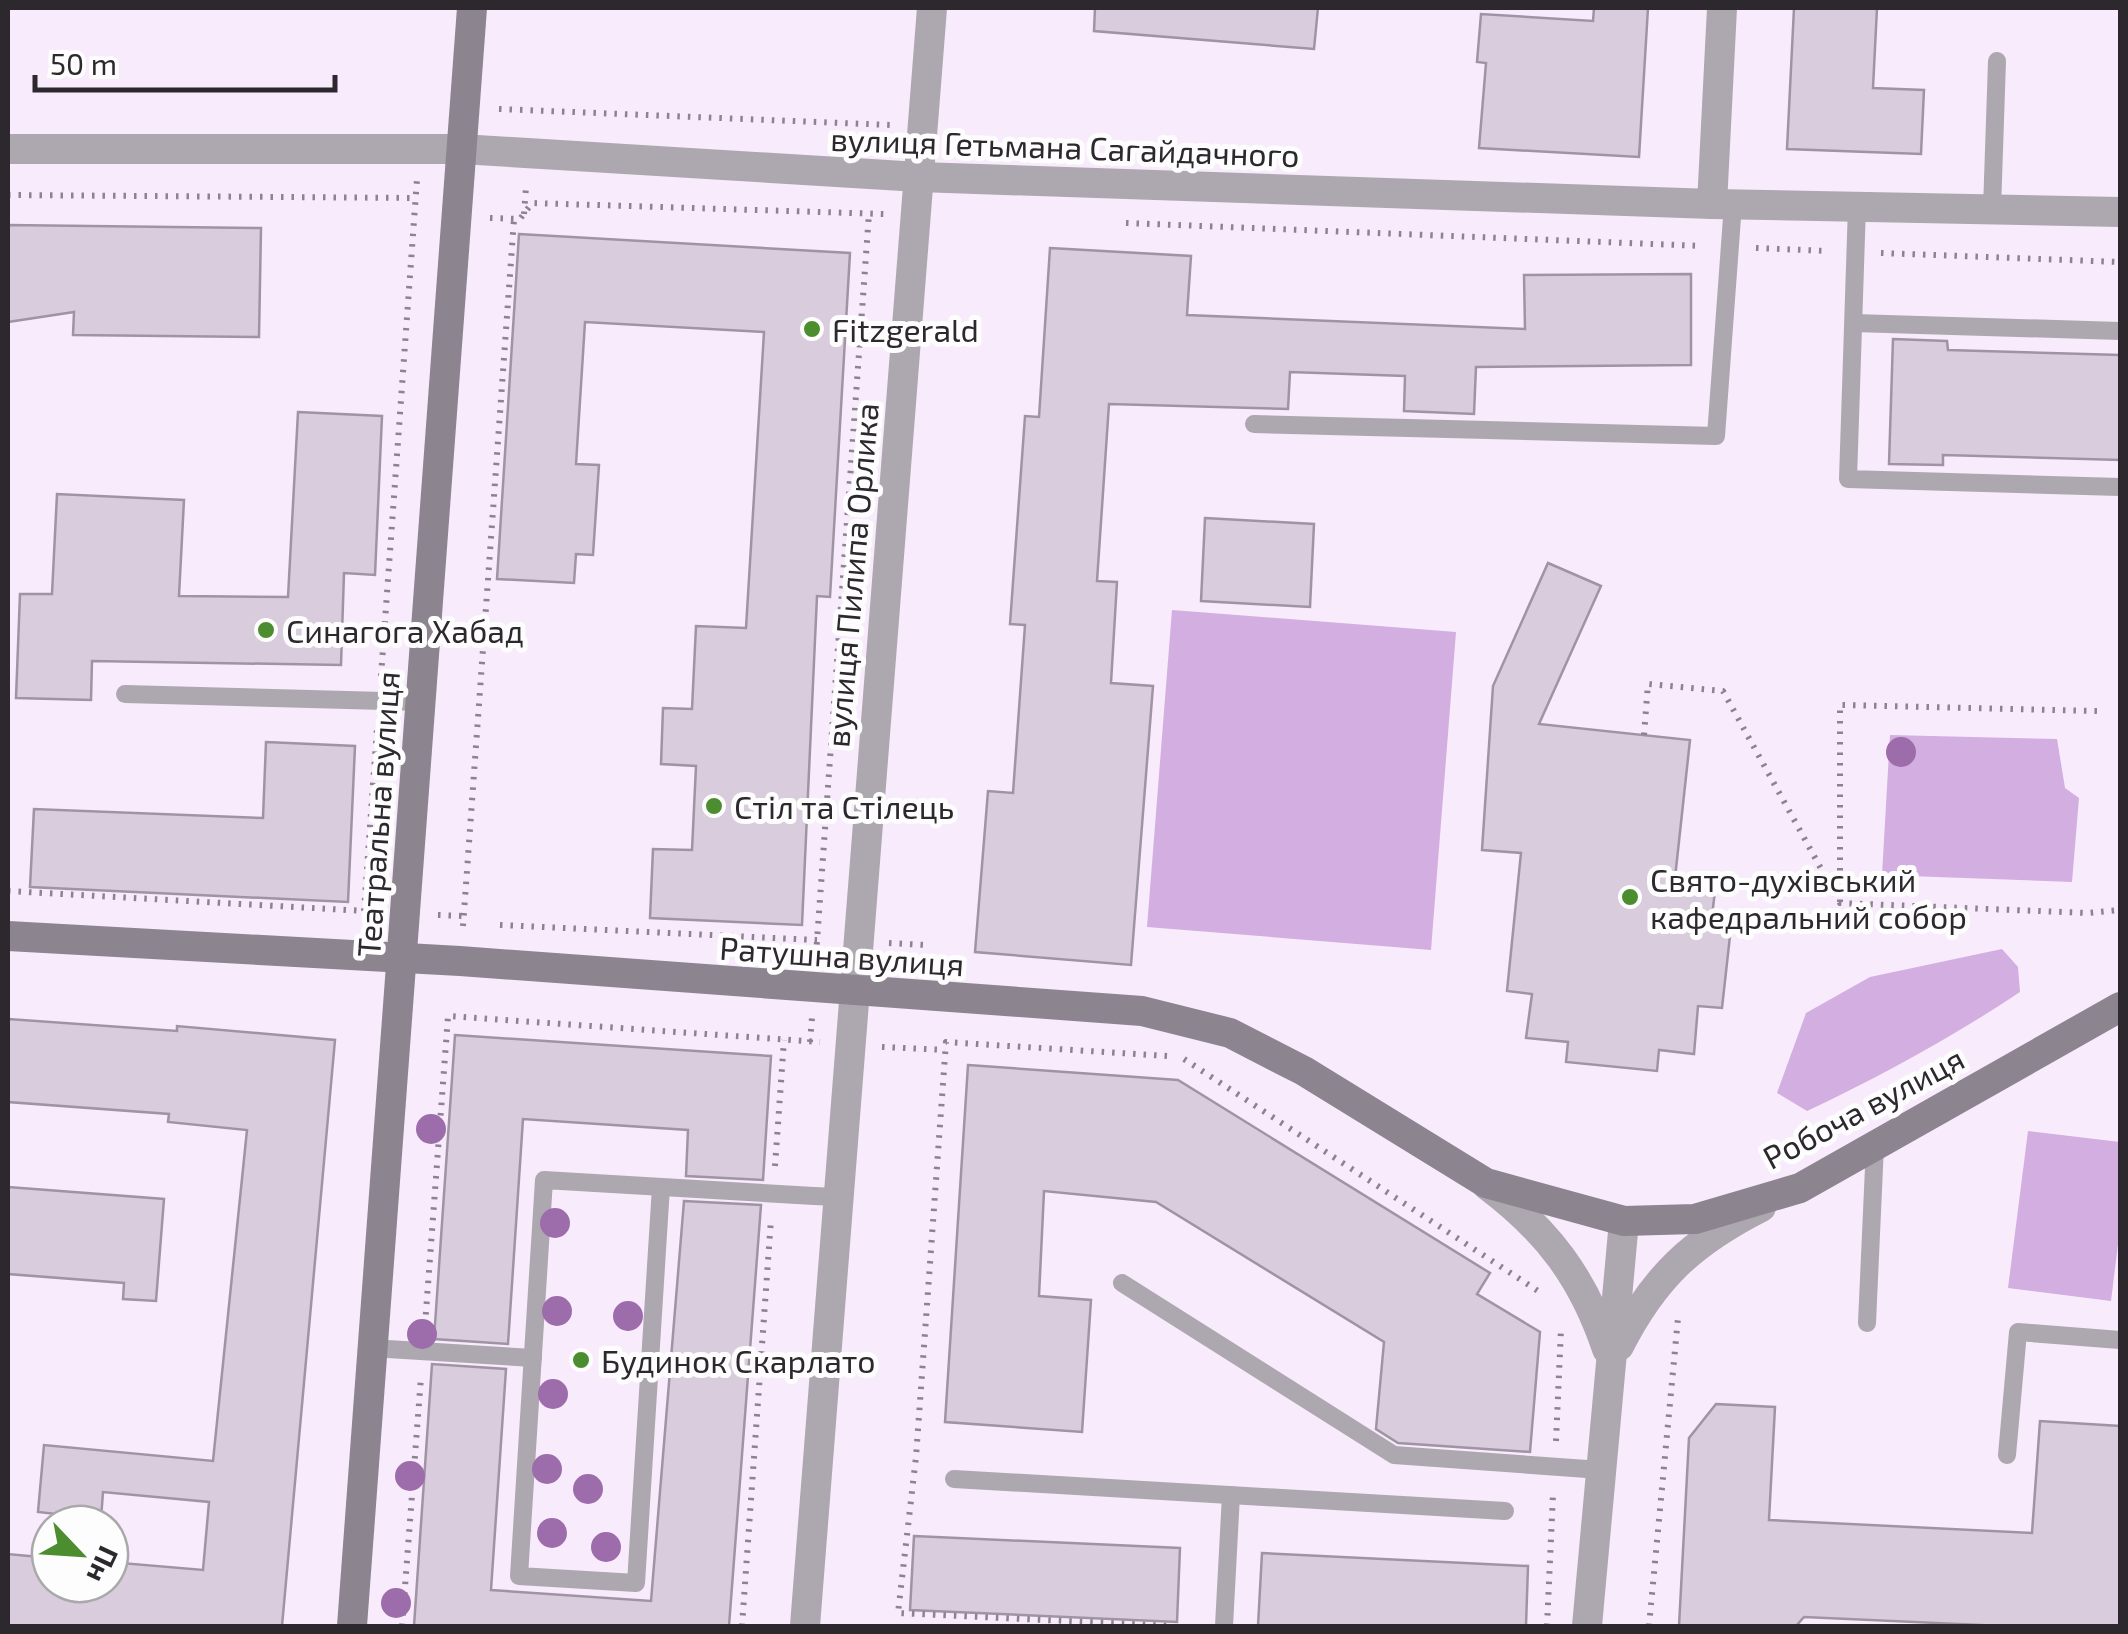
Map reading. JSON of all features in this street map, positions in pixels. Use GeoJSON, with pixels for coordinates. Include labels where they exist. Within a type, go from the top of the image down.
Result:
{"type":"FeatureCollection","features":[{"type":"Feature","properties":{"kind":"street","name":"Театральна вулиця"},"geometry":{"type":"LineString","coordinates":[[352,1626],[472,8]]}},
{"type":"Feature","properties":{"kind":"street","name":"вулиця Пилипа Орлика"},"geometry":{"type":"LineString","coordinates":[[804,1626],[932,8]]}},
{"type":"Feature","properties":{"kind":"street"},"geometry":{"type":"LineString","coordinates":[[1722,8],[1722,204]]}},
{"type":"Feature","properties":{"kind":"street","name":"вулиця Гетьмана Сагайдачного"},"geometry":{"type":"LineString","coordinates":[[8,149],[461,149],[919,177],[1722,204],[2120,212]]}},
{"type":"Feature","properties":{"kind":"street","name":"Ратушна вулиця"},"geometry":{"type":"LineString","coordinates":[[8,936],[460,961],[1142,1010],[1196,1021],[1304,1071],[1486,1184],[1624,1221]]}},
{"type":"Feature","properties":{"kind":"street","name":"Робоча вулиця"},"geometry":{"type":"LineString","coordinates":[[1624,1221],[1695,1219],[1800,1188],[2120,1008]]}},
{"type":"Feature","properties":{"kind":"street"},"geometry":{"type":"LineString","coordinates":[[1486,1184],[1530,1217],[1555,1244],[1577,1276],[1611,1362]]}},
{"type":"Feature","properties":{"kind":"street"},"geometry":{"type":"LineString","coordinates":[[1611,1362],[1640,1305],[1663,1274],[1727,1224],[1800,1188]]}},
{"type":"Feature","properties":{"kind":"street"},"geometry":{"type":"LineString","coordinates":[[1587,1626],[1624,1221]]}},
{"type":"Feature","properties":{"kind":"lane"},"geometry":{"type":"LineString","coordinates":[[1992,209],[1997,62]]}},
{"type":"Feature","properties":{"kind":"lane"},"geometry":{"type":"LineString","coordinates":[[1254,424],[1716,436],[1731,247],[1722,204]]}},
{"type":"Feature","properties":{"kind":"lane"},"geometry":{"type":"LineString","coordinates":[[1857,206],[1848,479],[2120,487]]}},
{"type":"Feature","properties":{"kind":"lane"},"geometry":{"type":"LineString","coordinates":[[1854,323],[2120,331]]}},
{"type":"Feature","properties":{"kind":"lane"},"geometry":{"type":"LineString","coordinates":[[125,694],[421,702]]}},
{"type":"Feature","properties":{"kind":"lane"},"geometry":{"type":"LineString","coordinates":[[1867,1323],[1875,1145]]}},
{"type":"Feature","properties":{"kind":"lane"},"geometry":{"type":"LineString","coordinates":[[661,1187],[636,1582],[519,1576],[544,1180],[661,1187],[836,1198]]}},
{"type":"Feature","properties":{"kind":"lane"},"geometry":{"type":"LineString","coordinates":[[1122,1283],[1394,1455],[1601,1470]]}},
{"type":"Feature","properties":{"kind":"lane"},"geometry":{"type":"LineString","coordinates":[[2006,1455],[2018,1332],[2120,1340]]}},
{"type":"Feature","properties":{"kind":"lane"},"geometry":{"type":"LineString","coordinates":[[372,1348],[533,1358]]}},
{"type":"Feature","properties":{"kind":"lane"},"geometry":{"type":"LineString","coordinates":[[954,1478],[1505,1511]]}},
{"type":"Feature","properties":{"kind":"lane"},"geometry":{"type":"LineString","coordinates":[[1224,1626],[1231,1495]]}},
{"type":"Feature","properties":{"kind":"path"},"geometry":{"type":"LineString","coordinates":[[465,108],[923,126]]}},
{"type":"Feature","properties":{"kind":"path"},"geometry":{"type":"LineString","coordinates":[[8,195],[416,198],[364,911],[8,891]]}},
{"type":"Feature","properties":{"kind":"path"},"geometry":{"type":"LineString","coordinates":[[414,216],[520,219],[532,202],[915,214]]}},
{"type":"Feature","properties":{"kind":"path"},"geometry":{"type":"LineString","coordinates":[[816,940],[869,213]]}},
{"type":"Feature","properties":{"kind":"path"},"geometry":{"type":"LineString","coordinates":[[456,1016],[514,219]]}},
{"type":"Feature","properties":{"kind":"path"},"geometry":{"type":"LineString","coordinates":[[1114,222],[2120,262]]}},
{"type":"Feature","properties":{"kind":"path"},"geometry":{"type":"LineString","coordinates":[[1644,735],[1648,684],[1723,691],[1840,903]]}},
{"type":"Feature","properties":{"kind":"path"},"geometry":{"type":"LineString","coordinates":[[1840,903],[1840,704],[2097,712]]}},
{"type":"Feature","properties":{"kind":"path"},"geometry":{"type":"LineString","coordinates":[[1840,903],[2088,913],[2120,910]]}},
{"type":"Feature","properties":{"kind":"path"},"geometry":{"type":"LineString","coordinates":[[464,924],[926,945]]}},
{"type":"Feature","properties":{"kind":"path"},"geometry":{"type":"LineString","coordinates":[[402,1626],[448,1016],[456,1016],[784,1040],[742,1626]]}},
{"type":"Feature","properties":{"kind":"path"},"geometry":{"type":"LineString","coordinates":[[1172,1626],[898,1613],[916,1458],[946,1042],[1182,1058],[1546,1296]]}},
{"type":"Feature","properties":{"kind":"path"},"geometry":{"type":"LineString","coordinates":[[1649,1626],[1679,1304]]}},
{"type":"Feature","properties":{"kind":"shaded area"},"geometry":{"type":"Polygon","coordinates":[[[1172,610],[1456,632],[1431,950],[1147,927],[1172,610]]]}},
{"type":"Feature","properties":{"kind":"shaded area"},"geometry":{"type":"Polygon","coordinates":[[[1890,735],[2057,739],[2065,788],[2079,798],[2072,882],[1882,875],[1890,735]]]}},
{"type":"Feature","properties":{"kind":"shaded area"},"geometry":{"type":"Polygon","coordinates":[[[2002,949],[2018,967],[2020,992],[1994,1009],[1915,1056],[1807,1111],[1777,1093],[1806,1013],[1870,977],[2002,949]]]}},
{"type":"Feature","properties":{"kind":"shaded area"},"geometry":{"type":"Polygon","coordinates":[[[2028,1131],[2120,1142],[2120,1228],[2111,1301],[2008,1288],[2028,1131]]]}},
{"type":"Feature","properties":{"kind":"building"},"geometry":{"type":"Polygon","coordinates":[[[1095,8],[1318,8],[1314,49],[1094,31],[1095,8]]]}},
{"type":"Feature","properties":{"kind":"building"},"geometry":{"type":"Polygon","coordinates":[[[1594,8],[1648,8],[1639,157],[1479,148],[1486,63],[1477,62],[1481,14],[1593,21],[1594,8]]]}},
{"type":"Feature","properties":{"kind":"building"},"geometry":{"type":"Polygon","coordinates":[[[1794,8],[1877,8],[1873,88],[1924,90],[1921,154],[1787,149],[1794,8]]]}},
{"type":"Feature","properties":{"kind":"building"},"geometry":{"type":"Polygon","coordinates":[[[8,225],[261,228],[259,337],[73,335],[74,312],[8,322],[8,225]]]}},
{"type":"Feature","properties":{"kind":"building"},"geometry":{"type":"Polygon","coordinates":[[[519,234],[850,253],[830,597],[817,596],[802,925],[650,918],[653,849],[692,850],[696,766],[661,764],[663,708],[692,709],[696,626],[746,628],[764,332],[585,322],[576,464],[599,465],[593,555],[576,554],[574,583],[497,579],[519,234]]]}},
{"type":"Feature","properties":{"kind":"building"},"geometry":{"type":"Polygon","coordinates":[[[1050,248],[1191,256],[1187,315],[1525,329],[1524,275],[1691,274],[1691,365],[1476,367],[1474,414],[1404,411],[1405,376],[1290,372],[1288,409],[1109,404],[1097,581],[1117,582],[1111,683],[1153,686],[1131,965],[975,952],[988,791],[1013,793],[1025,625],[1010,624],[1025,416],[1039,417],[1050,248]]]}},
{"type":"Feature","properties":{"kind":"building"},"geometry":{"type":"Polygon","coordinates":[[[1893,339],[1947,341],[1948,350],[2120,355],[2120,460],[1943,455],[1943,465],[1889,464],[1893,339]]]}},
{"type":"Feature","properties":{"kind":"building"},"geometry":{"type":"Polygon","coordinates":[[[298,412],[382,416],[375,575],[344,573],[341,665],[92,661],[91,700],[16,698],[20,594],[52,594],[57,494],[184,500],[179,596],[288,597],[298,412]]]}},
{"type":"Feature","properties":{"kind":"building"},"geometry":{"type":"Polygon","coordinates":[[[1205,518],[1314,524],[1310,607],[1201,601],[1205,518]]]}},
{"type":"Feature","properties":{"kind":"building","name":"Свято-духівський кафедральний собор"},"geometry":{"type":"Polygon","coordinates":[[[1548,563],[1601,586],[1539,724],[1690,740],[1675,878],[1716,882],[1711,925],[1731,927],[1722,1008],[1698,1006],[1694,1054],[1659,1050],[1657,1071],[1566,1062],[1568,1042],[1526,1038],[1532,994],[1507,991],[1521,853],[1482,850],[1493,686],[1548,563]]]}},
{"type":"Feature","properties":{"kind":"building"},"geometry":{"type":"Polygon","coordinates":[[[266,742],[355,746],[348,902],[30,887],[34,809],[263,818],[266,742]]]}},
{"type":"Feature","properties":{"kind":"building"},"geometry":{"type":"Polygon","coordinates":[[[8,1019],[177,1031],[177,1026],[335,1040],[282,1626],[8,1626],[8,1554],[30,1556],[30,1604],[130,1604],[130,1564],[203,1570],[209,1502],[103,1492],[102,1504],[39,1504],[44,1445],[213,1461],[247,1130],[168,1122],[169,1114],[8,1102],[8,1019]]]}},
{"type":"Feature","properties":{"kind":"building"},"geometry":{"type":"Polygon","coordinates":[[[455,1035],[771,1056],[763,1180],[686,1176],[688,1130],[523,1119],[508,1344],[434,1339],[455,1035]]]}},
{"type":"Feature","properties":{"kind":"building"},"geometry":{"type":"Polygon","coordinates":[[[968,1065],[1178,1080],[1490,1273],[1477,1294],[1540,1332],[1530,1452],[1398,1443],[1376,1429],[1384,1342],[1156,1202],[1044,1191],[1039,1296],[1091,1300],[1082,1432],[945,1422],[968,1065]]]}},
{"type":"Feature","properties":{"kind":"building"},"geometry":{"type":"Polygon","coordinates":[[[8,1187],[164,1199],[156,1301],[123,1299],[124,1283],[8,1274],[8,1187]]]}},
{"type":"Feature","properties":{"kind":"building"},"geometry":{"type":"Polygon","coordinates":[[[684,1201],[761,1205],[729,1626],[414,1626],[432,1364],[506,1369],[491,1590],[651,1601],[684,1201]]]}},
{"type":"Feature","properties":{"kind":"building"},"geometry":{"type":"Polygon","coordinates":[[[1716,1404],[1775,1407],[1769,1520],[2032,1533],[2040,1421],[2120,1426],[2120,1626],[2003,1626],[1804,1617],[1796,1626],[1679,1626],[1689,1438],[1716,1404]]]}},
{"type":"Feature","properties":{"kind":"building"},"geometry":{"type":"Polygon","coordinates":[[[914,1536],[1180,1548],[1177,1622],[910,1610],[914,1536]]]}},
{"type":"Feature","properties":{"kind":"building"},"geometry":{"type":"Polygon","coordinates":[[[1262,1553],[1528,1566],[1526,1626],[1258,1626],[1262,1553]]]}},
{"type":"Feature","properties":{"kind":"place","name":"Fitzgerald"},"geometry":{"type":"Point","coordinates":[812,329]}},
{"type":"Feature","properties":{"kind":"place","name":"Синагога Хабад"},"geometry":{"type":"Point","coordinates":[266,630]}},
{"type":"Feature","properties":{"kind":"place","name":"Стіл та Стілець"},"geometry":{"type":"Point","coordinates":[714,806]}},
{"type":"Feature","properties":{"kind":"place","name":"Свято-духівський кафедральний собор"},"geometry":{"type":"Point","coordinates":[1630,897]}},
{"type":"Feature","properties":{"kind":"place","name":"Будинок Скарлато"},"geometry":{"type":"Point","coordinates":[581,1360]}}]}
